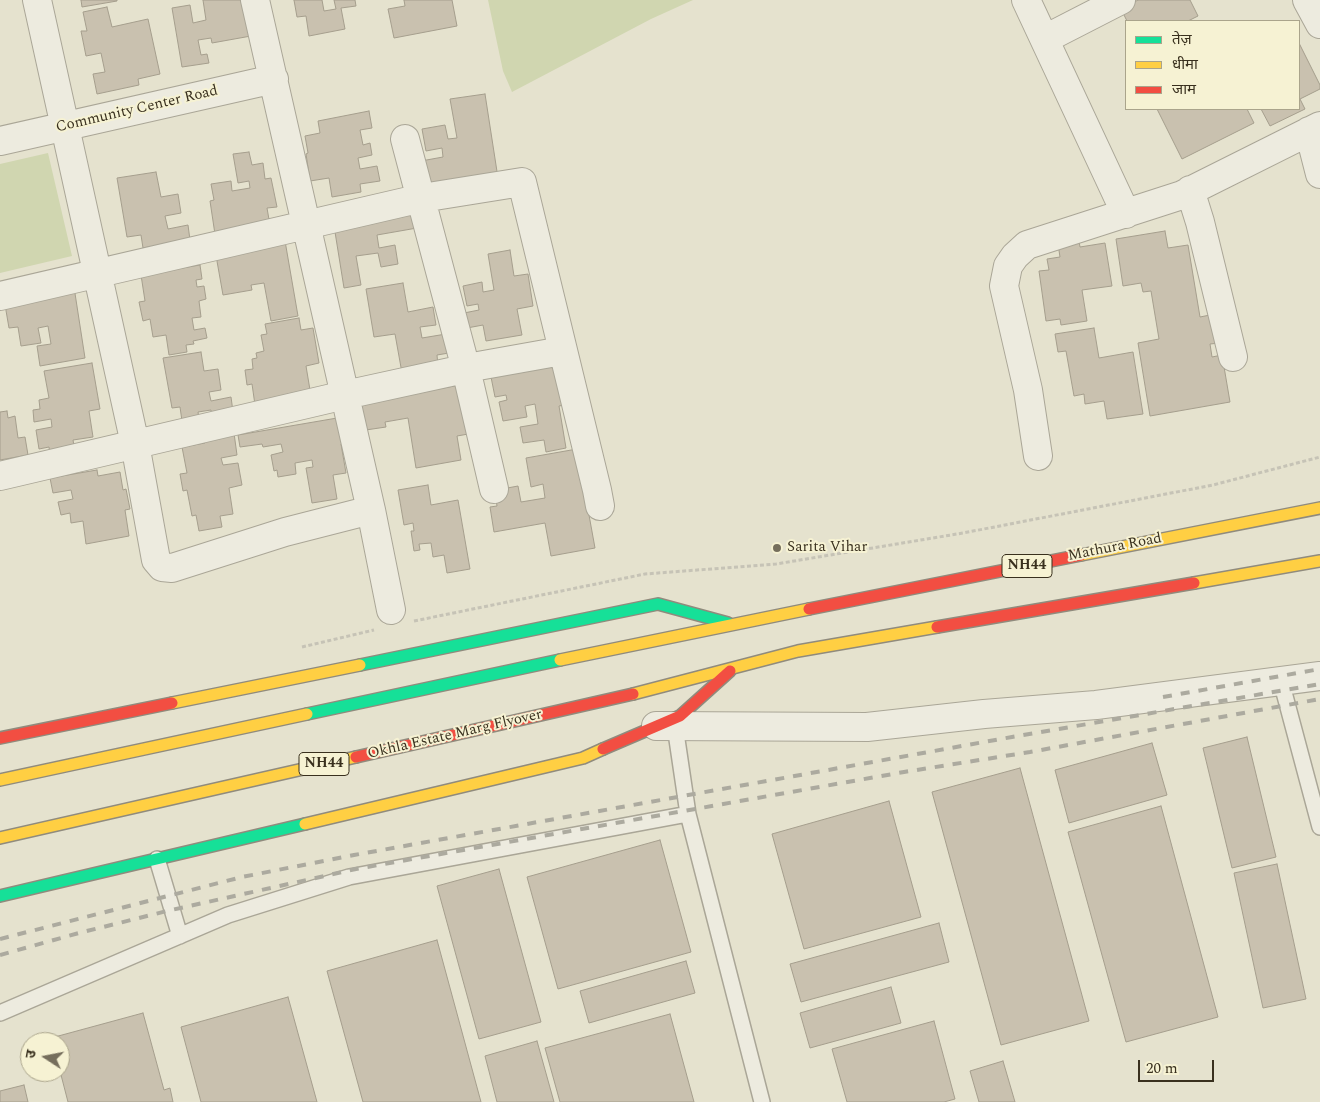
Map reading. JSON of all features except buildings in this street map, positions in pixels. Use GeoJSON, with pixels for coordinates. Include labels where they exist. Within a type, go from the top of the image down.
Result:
{"type":"FeatureCollection","features":[{"type":"Feature","properties":{"kind":"highway","name":"Mathura Road"},"geometry":{"type":"LineString","coordinates":[[733,624],[1320,508]]}},
{"type":"Feature","properties":{"kind":"highway","name":"NH44"},"geometry":{"type":"LineString","coordinates":[[733,669],[798,651],[1320,561]]}},
{"type":"Feature","properties":{"kind":"highway"},"geometry":{"type":"LineString","coordinates":[[0,738],[658,604],[733,624]]}},
{"type":"Feature","properties":{"kind":"highway","name":"NH44"},"geometry":{"type":"LineString","coordinates":[[0,780],[733,624]]}},
{"type":"Feature","properties":{"kind":"highway"},"geometry":{"type":"LineString","coordinates":[[0,896],[583,758],[666,726],[733,669]]}},
{"type":"Feature","properties":{"kind":"highway","name":"Okhla Estate Marg Flyover"},"geometry":{"type":"LineString","coordinates":[[0,838],[648,691],[733,669]]}},
{"type":"Feature","properties":{"kind":"street"},"geometry":{"type":"LineString","coordinates":[[36,0],[135,444],[156,560],[162,567],[172,568],[284,532],[371,510]]}},
{"type":"Feature","properties":{"kind":"street"},"geometry":{"type":"LineString","coordinates":[[255,0],[371,510],[398,616]]}},
{"type":"Feature","properties":{"kind":"street"},"geometry":{"type":"LineString","coordinates":[[1026,0],[1126,214]]}},
{"type":"Feature","properties":{"kind":"street"},"geometry":{"type":"LineString","coordinates":[[1045,39],[1121,0]]}},
{"type":"Feature","properties":{"kind":"street"},"geometry":{"type":"LineString","coordinates":[[1307,0],[1320,24]]}},
{"type":"Feature","properties":{"kind":"street","name":"Community Center Road"},"geometry":{"type":"LineString","coordinates":[[0,141],[274,79]]}},
{"type":"Feature","properties":{"kind":"street"},"geometry":{"type":"LineString","coordinates":[[1038,456],[1028,390],[1004,286],[1008,266],[1021,249],[1027,245],[1126,214],[1190,190],[1314,129],[1320,174]]}},
{"type":"Feature","properties":{"kind":"street"},"geometry":{"type":"LineString","coordinates":[[405,139],[466,369],[494,489]]}},
{"type":"Feature","properties":{"kind":"street"},"geometry":{"type":"LineString","coordinates":[[0,296],[422,198],[522,182],[600,506]]}},
{"type":"Feature","properties":{"kind":"street"},"geometry":{"type":"LineString","coordinates":[[1190,190],[1200,222],[1233,357]]}},
{"type":"Feature","properties":{"kind":"street"},"geometry":{"type":"LineString","coordinates":[[0,476],[345,395],[466,369],[562,352]]}},
{"type":"Feature","properties":{"kind":"street"},"geometry":{"type":"LineString","coordinates":[[666,726],[867,727],[1096,704],[1320,676]]}},
{"type":"Feature","properties":{"kind":"lane"},"geometry":{"type":"LineString","coordinates":[[1281,681],[1320,826]]}},
{"type":"Feature","properties":{"kind":"lane"},"geometry":{"type":"LineString","coordinates":[[666,726],[762,1102]]}},
{"type":"Feature","properties":{"kind":"lane"},"geometry":{"type":"LineString","coordinates":[[0,1013],[228,914],[349,877],[688,814]]}},
{"type":"Feature","properties":{"kind":"lane"},"geometry":{"type":"LineString","coordinates":[[157,859],[180,936]]}},
{"type":"Feature","properties":{"kind":"path"},"geometry":{"type":"LineString","coordinates":[[398,616],[645,574],[776,564],[962,533],[1213,485],[1320,457]]}},
{"type":"Feature","properties":{"kind":"green space"},"geometry":{"type":"Polygon","coordinates":[[[488,0],[693,0],[651,19],[512,92],[503,71],[488,0]]]}},
{"type":"Feature","properties":{"kind":"green space"},"geometry":{"type":"Polygon","coordinates":[[[48,153],[72,256],[0,273],[0,164],[48,153]]]}},
{"type":"Feature","properties":{"kind":"railway"},"geometry":{"type":"LineString","coordinates":[[1163,697],[1320,669]]}},
{"type":"Feature","properties":{"kind":"railway"},"geometry":{"type":"LineString","coordinates":[[0,939],[242,877],[354,855],[1320,684]]}},
{"type":"Feature","properties":{"kind":"railway"},"geometry":{"type":"LineString","coordinates":[[0,955],[167,911],[356,869],[904,772],[1030,752],[1320,699]]}},
{"type":"Feature","properties":{"kind":"traffic: fast"},"geometry":{"type":"LineString","coordinates":[[360,665],[658,604],[728,623]]}},
{"type":"Feature","properties":{"kind":"traffic: fast"},"geometry":{"type":"LineString","coordinates":[[307,714],[560,660]]}},
{"type":"Feature","properties":{"kind":"traffic: fast"},"geometry":{"type":"LineString","coordinates":[[0,896],[305,824]]}},
{"type":"Feature","properties":{"kind":"traffic: slow"},"geometry":{"type":"LineString","coordinates":[[1081,555],[1320,508]]}},
{"type":"Feature","properties":{"kind":"traffic: slow"},"geometry":{"type":"LineString","coordinates":[[1194,583],[1320,561]]}},
{"type":"Feature","properties":{"kind":"traffic: slow"},"geometry":{"type":"LineString","coordinates":[[560,660],[809,609]]}},
{"type":"Feature","properties":{"kind":"traffic: slow"},"geometry":{"type":"LineString","coordinates":[[633,694],[798,651],[937,627]]}},
{"type":"Feature","properties":{"kind":"traffic: slow"},"geometry":{"type":"LineString","coordinates":[[172,703],[360,665]]}},
{"type":"Feature","properties":{"kind":"traffic: slow"},"geometry":{"type":"LineString","coordinates":[[0,780],[307,714]]}},
{"type":"Feature","properties":{"kind":"traffic: slow"},"geometry":{"type":"LineString","coordinates":[[305,824],[583,758],[603,749]]}},
{"type":"Feature","properties":{"kind":"traffic: slow"},"geometry":{"type":"LineString","coordinates":[[0,838],[356,757]]}},
{"type":"Feature","properties":{"kind":"traffic: jam"},"geometry":{"type":"LineString","coordinates":[[809,609],[1081,555]]}},
{"type":"Feature","properties":{"kind":"traffic: jam"},"geometry":{"type":"LineString","coordinates":[[937,627],[1194,583]]}},
{"type":"Feature","properties":{"kind":"traffic: jam"},"geometry":{"type":"LineString","coordinates":[[603,749],[680,716],[730,671]]}},
{"type":"Feature","properties":{"kind":"traffic: jam"},"geometry":{"type":"LineString","coordinates":[[356,757],[633,694]]}},
{"type":"Feature","properties":{"kind":"traffic: jam"},"geometry":{"type":"LineString","coordinates":[[0,738],[172,703]]}},
{"type":"Feature","properties":{"kind":"place","name":"Sarita Vihar"},"geometry":{"type":"Point","coordinates":[777,548]}}]}
